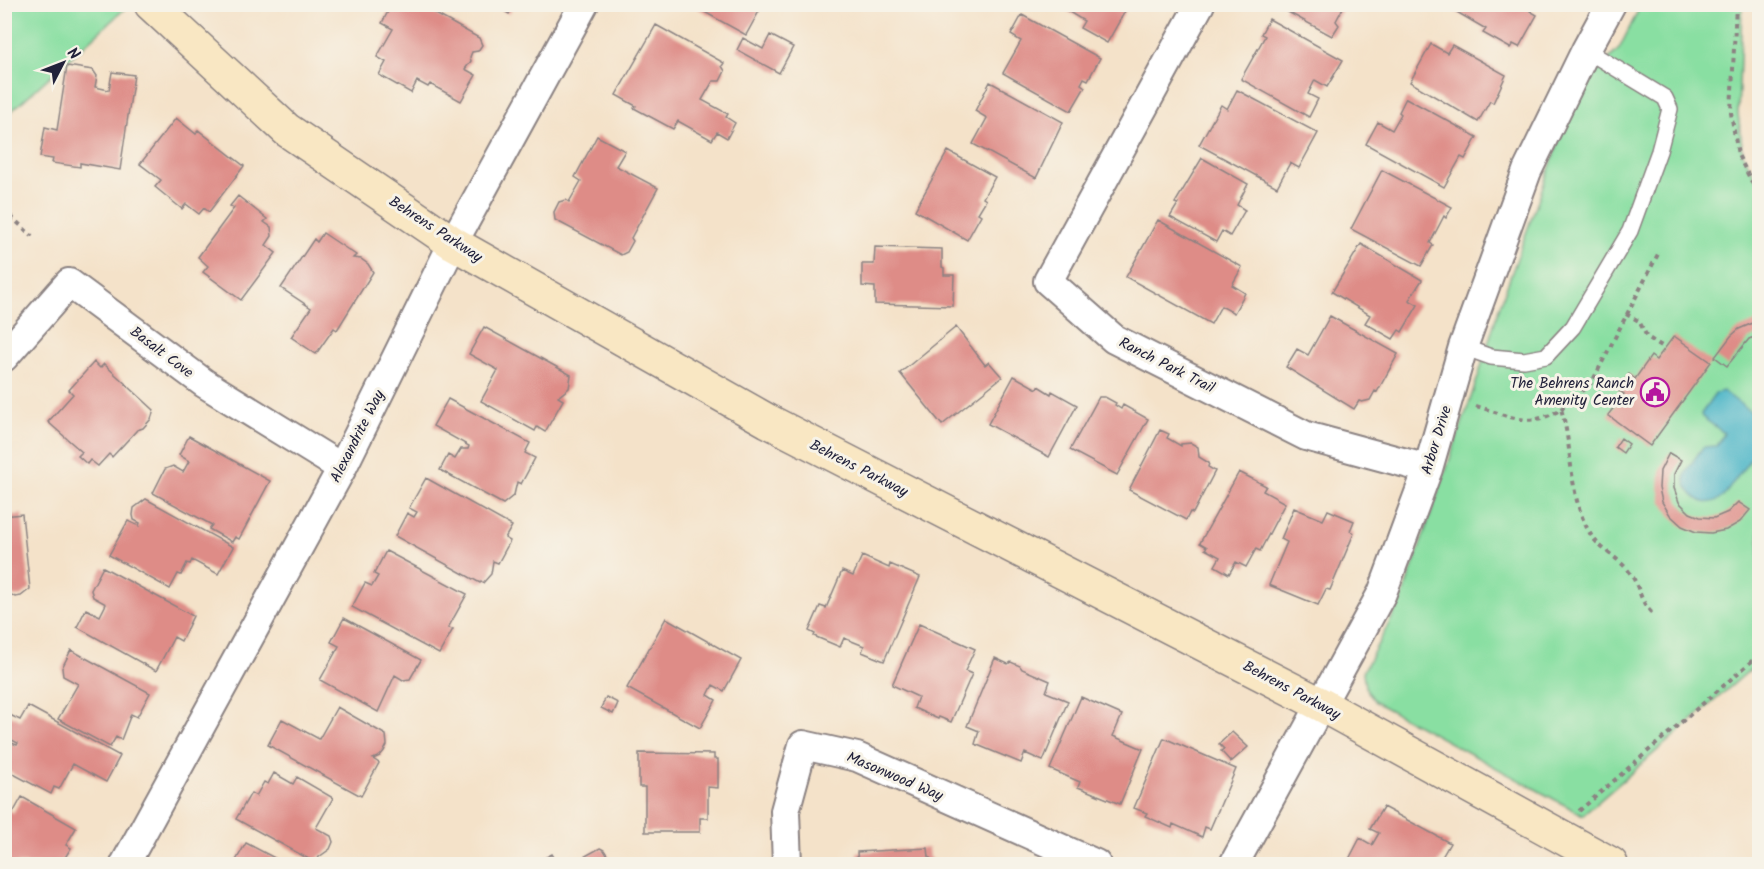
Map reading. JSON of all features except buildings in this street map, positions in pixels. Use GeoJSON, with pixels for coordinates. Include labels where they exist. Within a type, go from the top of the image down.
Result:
{"type":"FeatureCollection","features":[{"type":"Feature","properties":{"kind":"street","name":"Behrens Parkway"},"geometry":{"type":"LineString","coordinates":[[152,4],[287,130],[453,243],[768,421],[1320,704],[1611,864]]}},
{"type":"Feature","properties":{"kind":"street","name":"Alexandrite Way"},"geometry":{"type":"LineString","coordinates":[[124,864],[342,468],[453,243],[584,4]]}},
{"type":"Feature","properties":{"kind":"street","name":"Ranch Park Trail"},"geometry":{"type":"LineString","coordinates":[[1200,4],[1048,281],[1114,339],[1306,436],[1428,469]]}},
{"type":"Feature","properties":{"kind":"street","name":"Arbor Drive"},"geometry":{"type":"LineString","coordinates":[[1234,864],[1382,593],[1428,469],[1463,348],[1527,171],[1611,4]]}},
{"type":"Feature","properties":{"kind":"street","name":"Basalt Cove"},"geometry":{"type":"LineString","coordinates":[[4,357],[69,283],[204,383],[342,468]]}},
{"type":"Feature","properties":{"kind":"street","name":"Masonwood Way"},"geometry":{"type":"LineString","coordinates":[[786,864],[785,811],[803,745],[857,757],[1096,864]]}},
{"type":"Feature","properties":{"kind":"lane"},"geometry":{"type":"LineString","coordinates":[[1463,348],[1491,357],[1524,360],[1546,356],[1573,327],[1630,231],[1659,151],[1670,109],[1665,98],[1586,50]]}},
{"type":"Feature","properties":{"kind":"path"},"geometry":{"type":"LineString","coordinates":[[4,8],[14,4]]}},
{"type":"Feature","properties":{"kind":"path"},"geometry":{"type":"LineString","coordinates":[[1736,4],[1731,113],[1738,155],[1760,198]]}},
{"type":"Feature","properties":{"kind":"path"},"geometry":{"type":"LineString","coordinates":[[4,210],[32,236]]}},
{"type":"Feature","properties":{"kind":"path"},"geometry":{"type":"LineString","coordinates":[[1475,406],[1524,421],[1547,416],[1561,409],[1592,382],[1658,254]]}},
{"type":"Feature","properties":{"kind":"path"},"geometry":{"type":"LineString","coordinates":[[1626,314],[1639,321],[1647,337],[1665,348]]}},
{"type":"Feature","properties":{"kind":"path"},"geometry":{"type":"LineString","coordinates":[[1561,409],[1573,487],[1585,526],[1601,548],[1630,573],[1637,585],[1643,604],[1652,613]]}},
{"type":"Feature","properties":{"kind":"path"},"geometry":{"type":"LineString","coordinates":[[1558,835],[1582,808],[1760,654]]}},
{"type":"Feature","properties":{"kind":"green space"},"geometry":{"type":"Polygon","coordinates":[[[5,4],[128,4],[129,5],[5,117],[5,4]]]}},
{"type":"Feature","properties":{"kind":"green space"},"geometry":{"type":"Polygon","coordinates":[[[1641,5],[1742,5],[1738,113],[1743,154],[1760,185],[1759,662],[1583,815],[1375,702],[1365,687],[1363,672],[1401,601],[1478,377],[1498,311],[1574,100],[1585,82],[1619,49],[1641,5]]]}},
{"type":"Feature","properties":{"kind":"water"},"geometry":{"type":"Polygon","coordinates":[[[1723,391],[1759,418],[1759,447],[1723,497],[1707,503],[1690,492],[1685,476],[1703,447],[1717,446],[1724,433],[1701,414],[1716,393],[1723,391]]]}},
{"type":"Feature","properties":{"kind":"waterway"},"geometry":{"type":"LineString","coordinates":[[1755,864],[1760,860]]}},
{"type":"Feature","properties":{"kind":"place","name":"The Behrens Ranch Amenity Center"},"geometry":{"type":"Point","coordinates":[1655,392]}}]}
